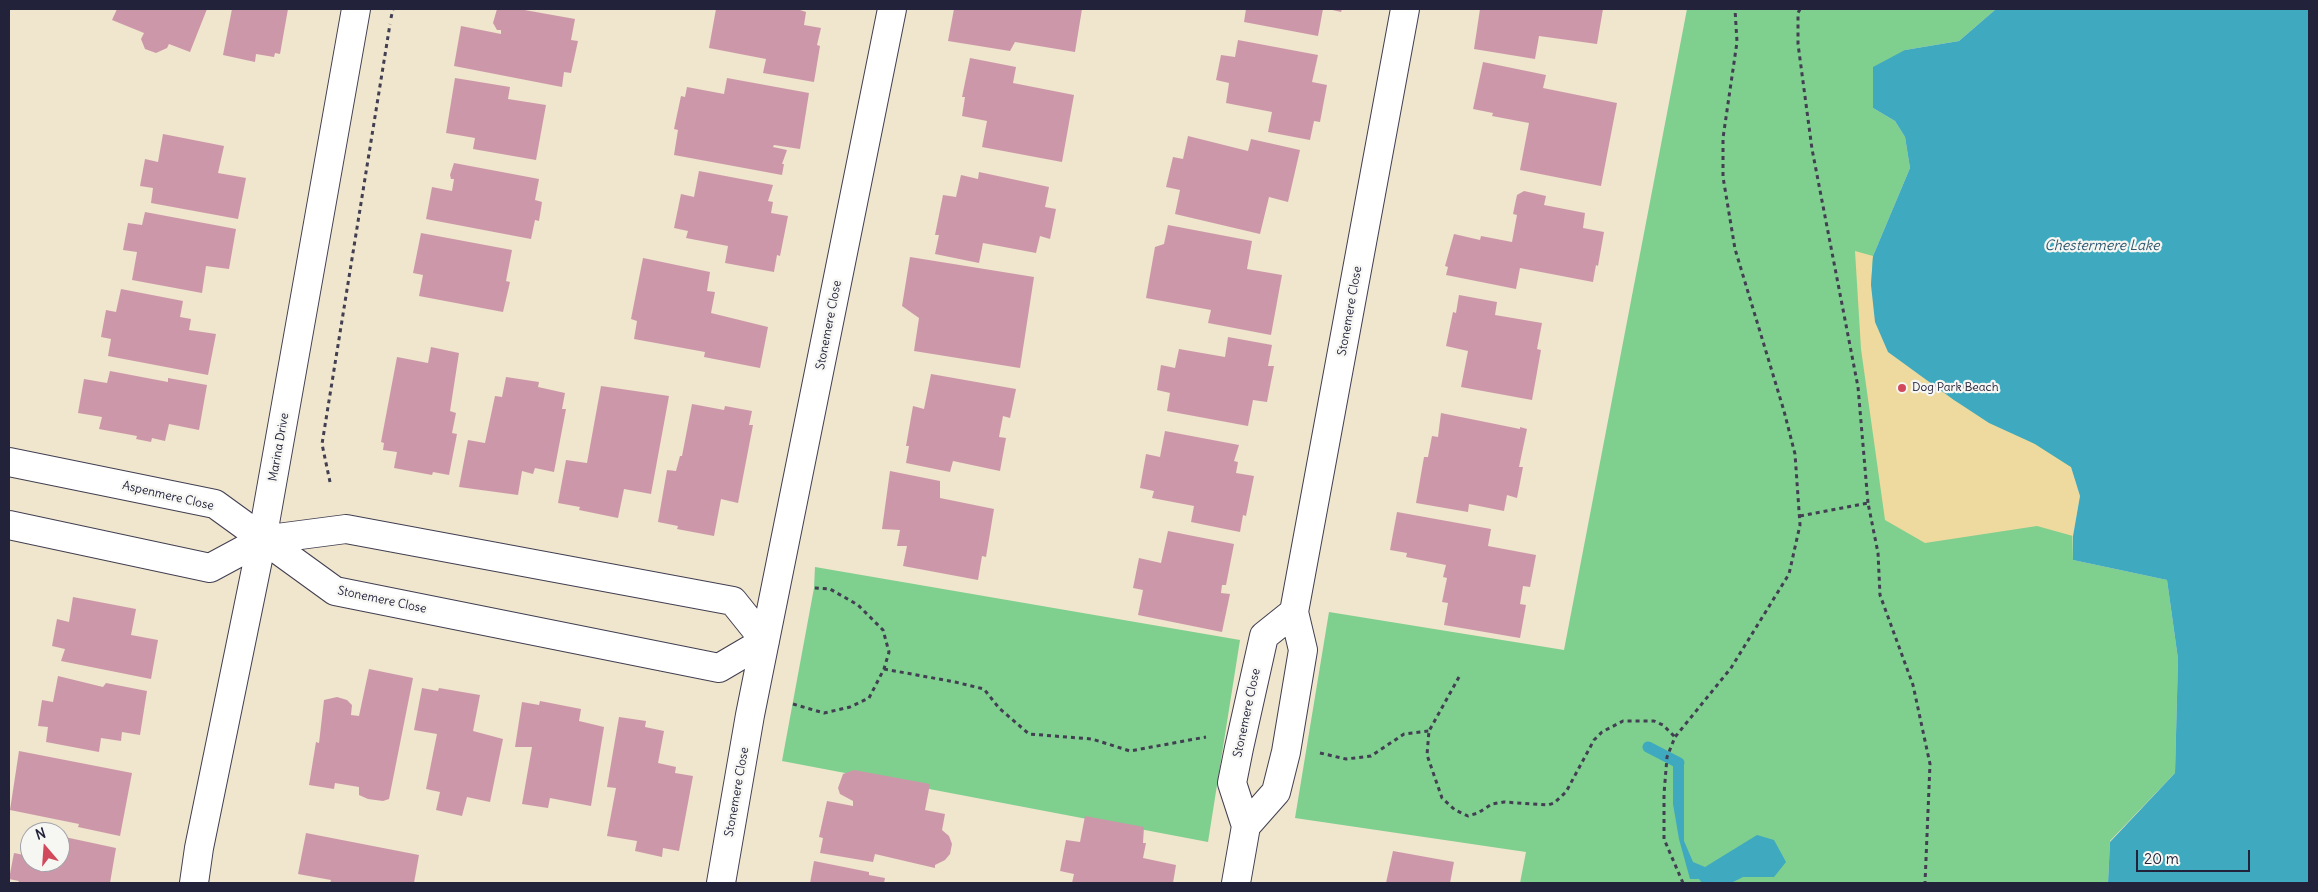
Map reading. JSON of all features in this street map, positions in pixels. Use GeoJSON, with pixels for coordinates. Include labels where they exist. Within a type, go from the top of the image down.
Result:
{"type":"FeatureCollection","features":[{"type":"Feature","properties":{"kind":"street","name":"Marina Drive"},"geometry":{"type":"LineString","coordinates":[[194,883],[199,848],[262,540],[356,9]]}},
{"type":"Feature","properties":{"kind":"street","name":"Stonemere Close"},"geometry":{"type":"LineString","coordinates":[[721,883],[750,715],[892,9]]}},
{"type":"Feature","properties":{"kind":"street","name":"Stonemere Close"},"geometry":{"type":"LineString","coordinates":[[1246,826],[1276,792],[1286,752],[1303,650],[1294,612],[1405,9]]}},
{"type":"Feature","properties":{"kind":"street","name":"Aspenmere Close"},"geometry":{"type":"LineString","coordinates":[[9,462],[215,504],[262,540]]}},
{"type":"Feature","properties":{"kind":"street"},"geometry":{"type":"LineString","coordinates":[[9,525],[210,568],[262,540],[346,529],[733,601],[765,642]]}},
{"type":"Feature","properties":{"kind":"street","name":"Stonemere Close"},"geometry":{"type":"LineString","coordinates":[[262,540],[335,591],[719,668],[765,642]]}},
{"type":"Feature","properties":{"kind":"street","name":"Stonemere Close"},"geometry":{"type":"LineString","coordinates":[[1236,883],[1246,826],[1232,783],[1264,636],[1294,612]]}},
{"type":"Feature","properties":{"kind":"path"},"geometry":{"type":"LineString","coordinates":[[330,482],[322,444],[393,9]]}},
{"type":"Feature","properties":{"kind":"path"},"geometry":{"type":"LineString","coordinates":[[1683,883],[1664,839],[1664,794],[1667,757],[1675,737],[1731,668],[1789,574],[1800,525],[1795,454],[1784,411],[1735,249],[1723,177],[1723,138],[1737,42],[1736,9]]}},
{"type":"Feature","properties":{"kind":"path"},"geometry":{"type":"LineString","coordinates":[[1800,9],[1798,13],[1798,44],[1812,148],[1858,387],[1868,503],[1878,553],[1880,595],[1913,685],[1930,764],[1924,883]]}},
{"type":"Feature","properties":{"kind":"path"},"geometry":{"type":"LineString","coordinates":[[1800,516],[1868,503]]}},
{"type":"Feature","properties":{"kind":"path"},"geometry":{"type":"LineString","coordinates":[[792,704],[824,713],[850,707],[869,698],[884,670],[889,652],[883,630],[858,604],[830,589],[814,588]]}},
{"type":"Feature","properties":{"kind":"path"},"geometry":{"type":"LineString","coordinates":[[884,670],[984,689],[999,708],[1029,734],[1092,739],[1130,751],[1215,735]]}},
{"type":"Feature","properties":{"kind":"path"},"geometry":{"type":"LineString","coordinates":[[1460,677],[1429,731],[1427,755],[1442,798],[1455,810],[1468,816],[1478,813],[1492,804],[1504,802],[1548,806],[1554,803],[1566,792],[1594,740],[1602,732],[1623,721],[1654,721],[1663,725],[1675,737]]}},
{"type":"Feature","properties":{"kind":"path"},"geometry":{"type":"LineString","coordinates":[[1317,752],[1346,759],[1371,756],[1404,734],[1429,731]]}},
{"type":"Feature","properties":{"kind":"green space"},"geometry":{"type":"Polygon","coordinates":[[[1687,9],[1996,9],[1959,41],[1905,50],[1873,108],[1895,121],[1905,137],[1910,168],[1873,256],[2071,467],[2073,560],[2167,580],[2178,659],[2175,773],[2110,841],[2108,883],[1520,883],[1526,852],[1295,818],[1329,612],[1564,650],[1687,9]]]}},
{"type":"Feature","properties":{"kind":"green space"},"geometry":{"type":"Polygon","coordinates":[[[815,567],[1240,640],[1208,842],[782,761],[814,588],[815,567]]]}},
{"type":"Feature","properties":{"kind":"sand","name":"Dog Park Beach"},"geometry":{"type":"Polygon","coordinates":[[[1855,251],[1873,256],[1871,285],[1922,375],[1954,400],[2035,444],[2071,467],[2080,496],[2073,536],[2037,526],[1925,543],[1885,520],[1861,349],[1855,251]]]}},
{"type":"Feature","properties":{"kind":"water","name":"Chestermere Lake"},"geometry":{"type":"Polygon","coordinates":[[[1996,9],[2309,9],[2309,883],[2108,883],[2110,842],[2175,773],[2178,659],[2167,580],[2073,560],[2073,536],[2080,496],[2071,467],[2035,444],[1989,423],[1888,352],[1875,322],[1871,285],[1873,256],[1910,168],[1905,137],[1895,121],[1873,108],[1873,67],[1905,50],[1959,41],[1996,9]]]}},
{"type":"Feature","properties":{"kind":"water"},"geometry":{"type":"Polygon","coordinates":[[[1684,763],[1684,841],[1693,862],[1705,867],[1757,835],[1774,840],[1786,862],[1774,877],[1743,877],[1731,883],[1702,883],[1699,879],[1690,879],[1679,839],[1673,804],[1673,764],[1684,763]]]}},
{"type":"Feature","properties":{"kind":"building"},"geometry":{"type":"Polygon","coordinates":[[[117,9],[207,9],[190,52],[169,44],[167,48],[156,53],[145,49],[141,39],[144,33],[112,20],[117,9]]]}},
{"type":"Feature","properties":{"kind":"building"},"geometry":{"type":"Polygon","coordinates":[[[232,9],[288,9],[280,54],[275,53],[274,57],[256,54],[255,62],[223,55],[232,9]]]}},
{"type":"Feature","properties":{"kind":"building"},"geometry":{"type":"Polygon","coordinates":[[[497,9],[519,9],[575,19],[571,40],[578,41],[571,73],[564,72],[562,87],[454,66],[461,26],[501,34],[501,30],[497,30],[493,23],[497,9]]]}},
{"type":"Feature","properties":{"kind":"building"},"geometry":{"type":"Polygon","coordinates":[[[716,9],[797,9],[806,12],[804,25],[821,28],[817,45],[820,46],[814,82],[763,73],[766,59],[709,48],[716,9]]]}},
{"type":"Feature","properties":{"kind":"building"},"geometry":{"type":"Polygon","coordinates":[[[954,9],[1082,9],[1075,52],[1015,42],[1010,51],[948,41],[954,9]]]}},
{"type":"Feature","properties":{"kind":"building"},"geometry":{"type":"Polygon","coordinates":[[[1246,9],[1323,9],[1318,36],[1244,22],[1246,9]]]}},
{"type":"Feature","properties":{"kind":"building"},"geometry":{"type":"Polygon","coordinates":[[[1328,9],[1342,9],[1341,12],[1328,9]]]}},
{"type":"Feature","properties":{"kind":"building"},"geometry":{"type":"Polygon","coordinates":[[[1480,9],[1603,9],[1597,44],[1539,36],[1535,59],[1474,49],[1480,9]]]}},
{"type":"Feature","properties":{"kind":"building"},"geometry":{"type":"Polygon","coordinates":[[[1238,40],[1318,55],[1312,82],[1327,85],[1320,122],[1314,121],[1310,140],[1268,132],[1272,112],[1226,103],[1229,83],[1216,80],[1221,55],[1235,57],[1238,40]]]}},
{"type":"Feature","properties":{"kind":"building"},"geometry":{"type":"Polygon","coordinates":[[[970,58],[1016,67],[1013,83],[1074,95],[1062,162],[982,147],[987,121],[962,116],[965,97],[962,97],[970,58]]]}},
{"type":"Feature","properties":{"kind":"building"},"geometry":{"type":"Polygon","coordinates":[[[1483,62],[1546,75],[1543,88],[1617,103],[1601,186],[1520,170],[1529,123],[1492,116],[1493,113],[1473,109],[1483,62]]]}},
{"type":"Feature","properties":{"kind":"building"},"geometry":{"type":"Polygon","coordinates":[[[455,78],[510,87],[508,99],[546,105],[536,160],[473,149],[475,138],[446,133],[455,78]]]}},
{"type":"Feature","properties":{"kind":"building"},"geometry":{"type":"Polygon","coordinates":[[[727,78],[809,93],[800,149],[774,145],[773,147],[787,150],[782,164],[784,164],[782,175],[674,155],[678,130],[674,129],[681,96],[685,97],[687,87],[724,94],[727,78]]]}},
{"type":"Feature","properties":{"kind":"building"},"geometry":{"type":"Polygon","coordinates":[[[163,134],[224,146],[218,173],[246,178],[238,219],[151,203],[153,188],[140,186],[145,159],[158,162],[163,134]]]}},
{"type":"Feature","properties":{"kind":"building"},"geometry":{"type":"Polygon","coordinates":[[[1188,136],[1248,151],[1251,139],[1300,150],[1288,202],[1269,197],[1260,234],[1175,214],[1180,190],[1166,187],[1173,157],[1183,159],[1188,136]]]}},
{"type":"Feature","properties":{"kind":"building"},"geometry":{"type":"Polygon","coordinates":[[[454,163],[539,179],[535,200],[542,202],[539,221],[535,220],[531,239],[426,219],[432,187],[452,191],[454,179],[451,179],[450,175],[454,163]]]}},
{"type":"Feature","properties":{"kind":"building"},"geometry":{"type":"Polygon","coordinates":[[[699,171],[773,185],[768,201],[773,202],[771,213],[788,216],[780,256],[777,255],[774,272],[725,263],[728,246],[686,238],[688,231],[674,228],[681,194],[694,197],[699,171]]]}},
{"type":"Feature","properties":{"kind":"building"},"geometry":{"type":"Polygon","coordinates":[[[979,172],[1049,187],[1045,207],[1056,209],[1050,239],[1040,236],[1036,253],[983,243],[979,263],[935,254],[939,235],[935,235],[943,195],[956,197],[961,175],[978,179],[979,172]]]}},
{"type":"Feature","properties":{"kind":"building"},"geometry":{"type":"Polygon","coordinates":[[[1524,191],[1546,196],[1544,205],[1585,213],[1583,228],[1604,232],[1593,282],[1520,268],[1516,289],[1446,275],[1448,267],[1445,266],[1454,234],[1480,240],[1481,236],[1512,242],[1517,215],[1513,214],[1517,195],[1524,191]]]}},
{"type":"Feature","properties":{"kind":"building"},"geometry":{"type":"Polygon","coordinates":[[[145,212],[236,229],[229,269],[206,266],[202,293],[132,280],[137,252],[123,250],[128,223],[142,225],[145,212]]]}},
{"type":"Feature","properties":{"kind":"building"},"geometry":{"type":"Polygon","coordinates":[[[1168,225],[1252,241],[1247,269],[1282,275],[1271,335],[1208,323],[1211,310],[1146,298],[1155,247],[1164,244],[1168,225]]]}},
{"type":"Feature","properties":{"kind":"building"},"geometry":{"type":"Polygon","coordinates":[[[421,233],[512,250],[506,281],[510,282],[503,312],[419,296],[423,275],[413,273],[421,233]]]}},
{"type":"Feature","properties":{"kind":"building"},"geometry":{"type":"Polygon","coordinates":[[[910,257],[1034,277],[1020,368],[914,351],[919,318],[902,306],[910,257]]]}},
{"type":"Feature","properties":{"kind":"building"},"geometry":{"type":"Polygon","coordinates":[[[643,258],[710,272],[707,291],[715,292],[711,313],[768,327],[760,368],[704,357],[705,352],[634,339],[637,321],[631,319],[643,258]]]}},
{"type":"Feature","properties":{"kind":"building"},"geometry":{"type":"Polygon","coordinates":[[[121,289],[183,301],[180,317],[191,319],[189,330],[216,334],[208,375],[108,356],[111,339],[101,337],[106,310],[116,312],[121,289]]]}},
{"type":"Feature","properties":{"kind":"building"},"geometry":{"type":"Polygon","coordinates":[[[1459,295],[1497,302],[1495,315],[1542,323],[1537,349],[1541,350],[1532,400],[1461,387],[1468,351],[1446,346],[1453,312],[1456,313],[1459,295]]]}},
{"type":"Feature","properties":{"kind":"building"},"geometry":{"type":"Polygon","coordinates":[[[1228,337],[1272,345],[1268,366],[1274,366],[1267,402],[1253,400],[1248,426],[1167,411],[1170,393],[1157,390],[1161,365],[1175,368],[1179,349],[1225,357],[1228,337]]]}},
{"type":"Feature","properties":{"kind":"building"},"geometry":{"type":"Polygon","coordinates":[[[431,347],[459,353],[450,411],[456,413],[452,433],[457,434],[449,475],[433,472],[432,475],[394,468],[397,452],[383,450],[384,443],[381,442],[397,357],[428,363],[431,347]]]}},
{"type":"Feature","properties":{"kind":"building"},"geometry":{"type":"Polygon","coordinates":[[[110,371],[168,382],[168,378],[207,385],[199,430],[169,424],[165,441],[152,438],[151,442],[136,439],[137,436],[99,429],[102,417],[78,413],[84,379],[107,383],[110,371]]]}},
{"type":"Feature","properties":{"kind":"building"},"geometry":{"type":"Polygon","coordinates":[[[931,374],[1016,389],[1010,418],[1003,416],[999,437],[1006,438],[1000,471],[953,461],[950,472],[906,463],[909,446],[906,446],[913,406],[924,409],[931,374]]]}},
{"type":"Feature","properties":{"kind":"building"},"geometry":{"type":"Polygon","coordinates":[[[506,377],[539,382],[538,387],[565,393],[562,409],[566,409],[554,472],[535,468],[533,474],[522,471],[518,495],[459,487],[468,440],[485,443],[495,396],[502,397],[506,377]]]}},
{"type":"Feature","properties":{"kind":"building"},"geometry":{"type":"Polygon","coordinates":[[[601,386],[669,396],[651,494],[624,489],[618,518],[579,510],[580,507],[558,503],[566,460],[587,463],[601,386]]]}},
{"type":"Feature","properties":{"kind":"building"},"geometry":{"type":"Polygon","coordinates":[[[692,404],[724,410],[725,406],[752,411],[749,425],[753,425],[738,503],[721,499],[714,536],[677,529],[678,526],[658,522],[667,470],[676,471],[680,456],[682,456],[692,404]]]}},
{"type":"Feature","properties":{"kind":"building"},"geometry":{"type":"Polygon","coordinates":[[[1441,413],[1527,429],[1519,467],[1523,467],[1517,498],[1507,495],[1504,511],[1469,504],[1468,512],[1416,503],[1424,457],[1428,457],[1432,436],[1438,437],[1441,413]]]}},
{"type":"Feature","properties":{"kind":"building"},"geometry":{"type":"Polygon","coordinates":[[[1165,431],[1239,445],[1234,461],[1238,462],[1236,473],[1254,476],[1246,516],[1243,515],[1240,532],[1191,522],[1194,506],[1152,498],[1154,491],[1140,488],[1146,454],[1160,457],[1165,431]]]}},
{"type":"Feature","properties":{"kind":"building"},"geometry":{"type":"Polygon","coordinates":[[[890,471],[940,481],[940,498],[994,509],[986,557],[982,556],[978,580],[903,566],[907,546],[897,546],[900,530],[882,529],[890,471]]]}},
{"type":"Feature","properties":{"kind":"building"},"geometry":{"type":"Polygon","coordinates":[[[1397,512],[1491,529],[1488,546],[1536,555],[1530,587],[1523,586],[1520,604],[1526,605],[1520,638],[1444,625],[1448,603],[1442,602],[1447,578],[1443,577],[1446,565],[1406,557],[1407,553],[1390,550],[1397,512]]]}},
{"type":"Feature","properties":{"kind":"building"},"geometry":{"type":"Polygon","coordinates":[[[1168,531],[1234,544],[1226,585],[1222,585],[1221,593],[1230,594],[1222,632],[1138,615],[1143,590],[1133,588],[1139,558],[1161,563],[1168,531]]]}},
{"type":"Feature","properties":{"kind":"building"},"geometry":{"type":"Polygon","coordinates":[[[73,597],[136,609],[131,635],[158,640],[151,679],[61,661],[65,649],[52,646],[57,619],[69,622],[73,597]]]}},
{"type":"Feature","properties":{"kind":"building"},"geometry":{"type":"Polygon","coordinates":[[[369,669],[413,678],[389,799],[383,801],[368,799],[359,795],[359,787],[335,783],[334,789],[309,785],[316,742],[319,743],[324,700],[337,697],[347,700],[352,705],[351,715],[359,716],[369,669]]]}},
{"type":"Feature","properties":{"kind":"building"},"geometry":{"type":"Polygon","coordinates":[[[58,676],[103,687],[106,683],[147,691],[140,735],[122,732],[121,741],[101,738],[99,752],[46,742],[48,727],[38,726],[42,700],[53,702],[58,676]]]}},
{"type":"Feature","properties":{"kind":"building"},"geometry":{"type":"Polygon","coordinates":[[[422,688],[438,691],[439,688],[480,695],[473,731],[503,739],[490,802],[467,797],[462,816],[436,810],[440,792],[426,789],[437,734],[414,730],[422,688]]]}},
{"type":"Feature","properties":{"kind":"building"},"geometry":{"type":"Polygon","coordinates":[[[540,701],[581,709],[579,721],[604,727],[591,806],[550,798],[548,808],[522,804],[532,747],[515,747],[522,702],[539,705],[540,701]]]}},
{"type":"Feature","properties":{"kind":"building"},"geometry":{"type":"Polygon","coordinates":[[[619,717],[646,721],[645,727],[664,731],[658,763],[676,767],[675,773],[693,776],[679,851],[663,848],[662,857],[635,851],[637,841],[607,836],[616,788],[607,787],[619,717]]]}},
{"type":"Feature","properties":{"kind":"building"},"geometry":{"type":"Polygon","coordinates":[[[19,751],[132,773],[120,836],[78,827],[79,824],[10,810],[19,751]]]}},
{"type":"Feature","properties":{"kind":"building"},"geometry":{"type":"Polygon","coordinates":[[[854,770],[930,784],[925,810],[945,814],[942,830],[949,836],[952,844],[950,854],[945,860],[935,865],[935,868],[875,854],[873,862],[820,853],[823,838],[819,837],[827,801],[853,806],[853,801],[840,794],[838,788],[843,774],[854,770]]]}},
{"type":"Feature","properties":{"kind":"building"},"geometry":{"type":"Polygon","coordinates":[[[1085,816],[1144,827],[1143,843],[1146,843],[1143,858],[1176,865],[1173,883],[1072,883],[1074,874],[1060,871],[1066,840],[1080,842],[1085,816]]]}},
{"type":"Feature","properties":{"kind":"building"},"geometry":{"type":"Polygon","coordinates":[[[306,833],[419,855],[414,883],[330,883],[331,880],[298,874],[306,833]]]}},
{"type":"Feature","properties":{"kind":"building"},"geometry":{"type":"Polygon","coordinates":[[[70,838],[116,848],[110,883],[18,883],[19,881],[9,879],[14,853],[20,854],[20,872],[70,872],[70,838]]]}},
{"type":"Feature","properties":{"kind":"building"},"geometry":{"type":"Polygon","coordinates":[[[1393,851],[1454,862],[1450,883],[1386,883],[1393,851]]]}},
{"type":"Feature","properties":{"kind":"building"},"geometry":{"type":"Polygon","coordinates":[[[814,861],[869,872],[869,875],[885,878],[884,883],[810,883],[814,861]]]}},
{"type":"Feature","properties":{"kind":"waterway"},"geometry":{"type":"LineString","coordinates":[[1648,747],[1679,763]]}},
{"type":"Feature","properties":{"kind":"place","name":"Dog Park Beach"},"geometry":{"type":"Point","coordinates":[1902,388]}}]}
